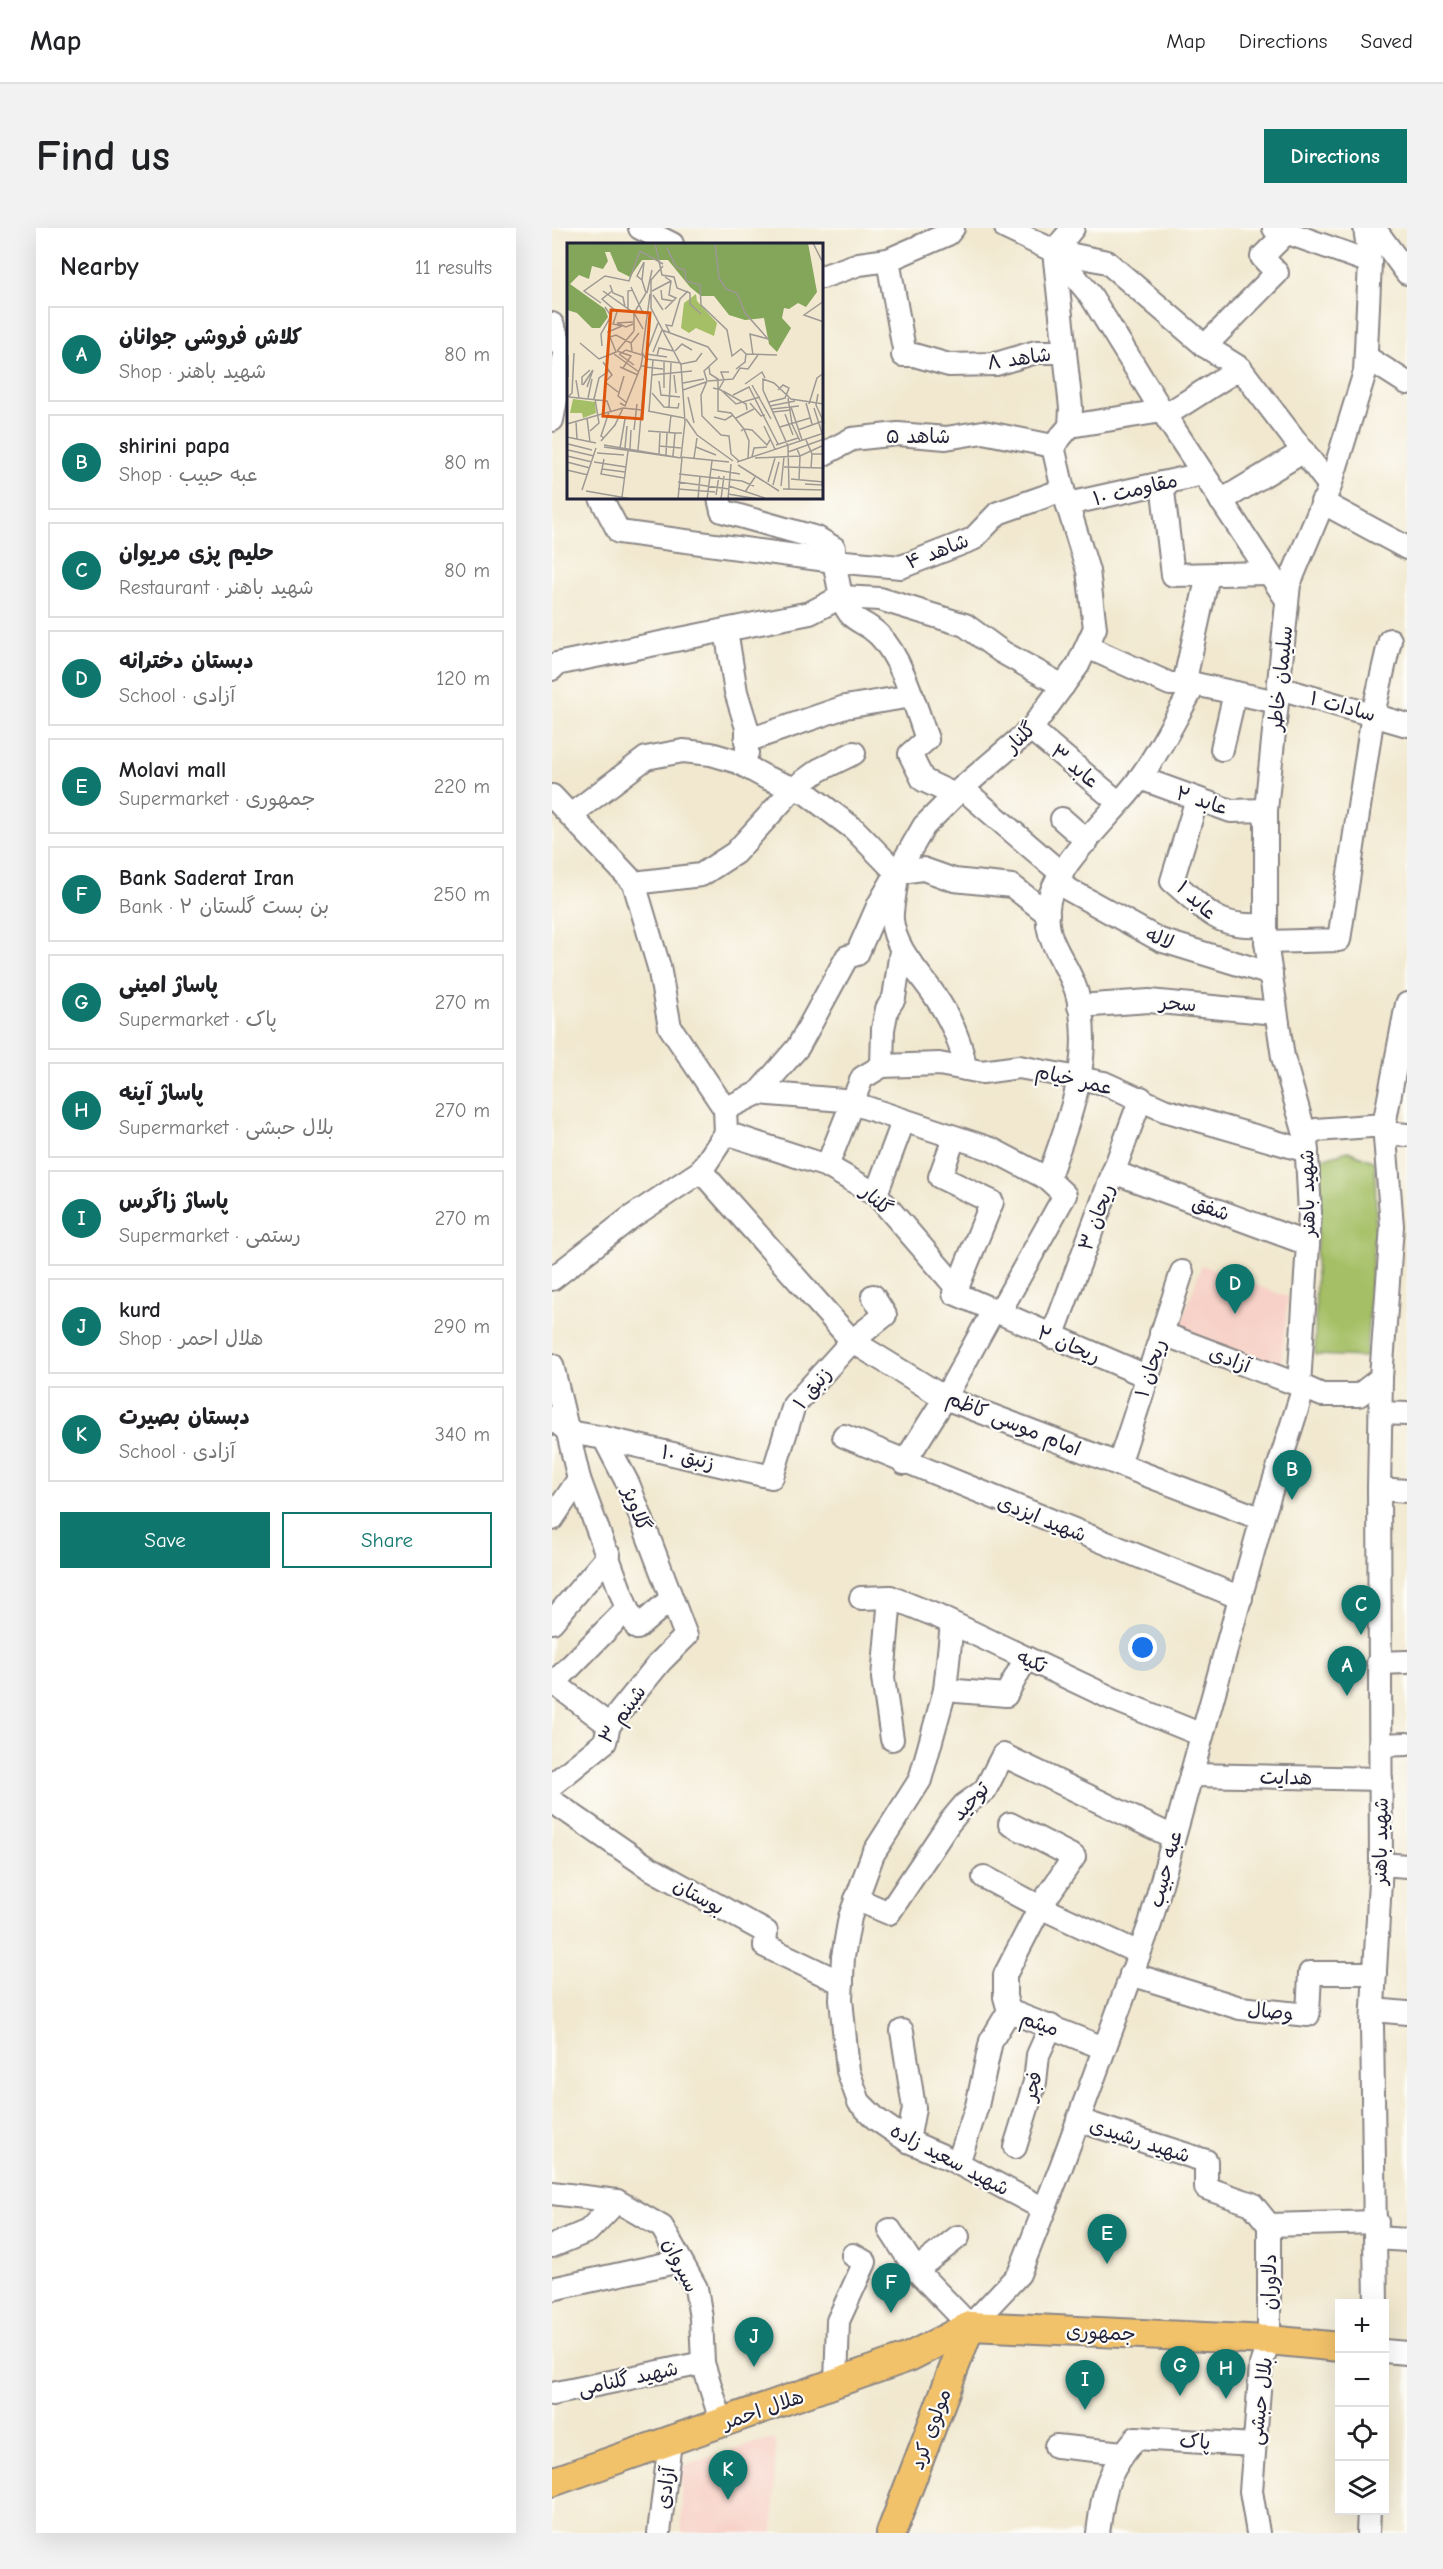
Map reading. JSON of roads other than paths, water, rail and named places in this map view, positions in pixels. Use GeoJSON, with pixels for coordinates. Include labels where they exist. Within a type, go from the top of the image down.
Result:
{"type":"FeatureCollection","features":[{"type":"Feature","properties":{"kind":"main road","name":"جمهوری"},"geometry":{"type":"LineString","coordinates":[[970,2326],[1269,2340],[1335,2347]]}},
{"type":"Feature","properties":{"kind":"main road","name":"هلال احمر"},"geometry":{"type":"LineString","coordinates":[[552,2482],[909,2357],[970,2326]]}},
{"type":"Feature","properties":{"kind":"main road","name":"مولوی کرد"},"geometry":{"type":"LineString","coordinates":[[891,2533],[970,2326]]}},
{"type":"Feature","properties":{"kind":"street"},"geometry":{"type":"LineString","coordinates":[[640,228],[670,243]]}},
{"type":"Feature","properties":{"kind":"street"},"geometry":{"type":"LineString","coordinates":[[824,276],[859,264],[888,260],[948,234],[953,228]]}},
{"type":"Feature","properties":{"kind":"street"},"geometry":{"type":"LineString","coordinates":[[1006,228],[1029,233],[1054,251],[1091,296],[1203,474],[1287,600]]}},
{"type":"Feature","properties":{"kind":"street"},"geometry":{"type":"LineString","coordinates":[[1053,446],[1070,426],[1071,408],[1054,251],[1073,228]]}},
{"type":"Feature","properties":{"kind":"street","name":"سلیمان خاطر"},"geometry":{"type":"LineString","coordinates":[[1306,1144],[1283,1058],[1266,933],[1266,810],[1289,584],[1326,494],[1365,372],[1370,262],[1365,228]]}},
{"type":"Feature","properties":{"kind":"street"},"geometry":{"type":"LineString","coordinates":[[1374,228],[1407,273]]}},
{"type":"Feature","properties":{"kind":"street"},"geometry":{"type":"LineString","coordinates":[[1205,346],[1277,273],[1262,257],[1280,230],[1370,262]]}},
{"type":"Feature","properties":{"kind":"street"},"geometry":{"type":"LineString","coordinates":[[1054,251],[1107,262],[1205,346],[1240,368],[1304,451],[1326,494],[1407,548]]}},
{"type":"Feature","properties":{"kind":"street","name":"شاهد ۸"},"geometry":{"type":"LineString","coordinates":[[888,260],[903,350],[950,365],[996,364],[1036,352],[1065,352]]}},
{"type":"Feature","properties":{"kind":"street"},"geometry":{"type":"LineString","coordinates":[[552,324],[565,354],[552,420]]}},
{"type":"Feature","properties":{"kind":"street"},"geometry":{"type":"LineString","coordinates":[[1366,357],[1407,383]]}},
{"type":"Feature","properties":{"kind":"street"},"geometry":{"type":"LineString","coordinates":[[1070,426],[1164,413],[1240,368]]}},
{"type":"Feature","properties":{"kind":"street","name":"شاهد ۵"},"geometry":{"type":"LineString","coordinates":[[824,454],[852,438],[898,434],[946,438],[983,432],[1053,446]]}},
{"type":"Feature","properties":{"kind":"street","name":"گلنار"},"geometry":{"type":"LineString","coordinates":[[758,1093],[798,1047],[847,957],[857,954],[879,904],[924,826],[958,792],[1031,729],[1078,665],[1087,647],[1095,628],[1088,571],[1065,497],[1053,446]]}},
{"type":"Feature","properties":{"kind":"street"},"geometry":{"type":"LineString","coordinates":[[1221,501],[1304,451]]}},
{"type":"Feature","properties":{"kind":"street","name":"مقاومت ۱۰"},"geometry":{"type":"LineString","coordinates":[[1065,497],[1162,483],[1203,474]]}},
{"type":"Feature","properties":{"kind":"street"},"geometry":{"type":"LineString","coordinates":[[1162,483],[1173,574],[1268,573]]}},
{"type":"Feature","properties":{"kind":"street","name":"شاهد ۴"},"geometry":{"type":"LineString","coordinates":[[602,500],[619,532],[834,561],[901,567],[973,539],[998,513],[1065,497]]}},
{"type":"Feature","properties":{"kind":"street"},"geometry":{"type":"LineString","coordinates":[[719,500],[722,511],[817,538],[834,548],[834,561],[841,597],[848,615],[879,634],[892,653],[912,696],[845,707],[746,741]]}},
{"type":"Feature","properties":{"kind":"street"},"geometry":{"type":"LineString","coordinates":[[1048,1179],[1079,1090],[1084,1036],[1075,989],[1053,948],[1047,924],[1049,900],[1060,879],[1087,841],[1140,778],[1189,684],[1208,575]]}},
{"type":"Feature","properties":{"kind":"street"},"geometry":{"type":"LineString","coordinates":[[552,669],[556,664],[810,613],[841,597],[880,599],[965,625],[1002,652],[1063,686]]}},
{"type":"Feature","properties":{"kind":"street"},"geometry":{"type":"LineString","coordinates":[[726,630],[736,692],[747,728],[746,741],[750,769]]}},
{"type":"Feature","properties":{"kind":"street"},"geometry":{"type":"LineString","coordinates":[[1266,933],[1338,940],[1373,714],[1389,640]]}},
{"type":"Feature","properties":{"kind":"street","name":"سادات ۱"},"geometry":{"type":"LineString","coordinates":[[1087,647],[1170,684],[1189,684],[1235,693],[1278,695],[1373,714],[1407,725]]}},
{"type":"Feature","properties":{"kind":"street"},"geometry":{"type":"LineString","coordinates":[[1222,749],[1235,693]]}},
{"type":"Feature","properties":{"kind":"street","name":"لاله"},"geometry":{"type":"LineString","coordinates":[[912,696],[927,739],[910,754],[923,780],[958,792],[1060,879],[1160,940],[1271,974]]}},
{"type":"Feature","properties":{"kind":"street","name":"عابد ۳"},"geometry":{"type":"LineString","coordinates":[[1031,729],[1119,803]]}},
{"type":"Feature","properties":{"kind":"street"},"geometry":{"type":"LineString","coordinates":[[572,814],[646,758],[683,751],[720,757],[806,793],[854,830],[897,873]]}},
{"type":"Feature","properties":{"kind":"street"},"geometry":{"type":"LineString","coordinates":[[634,883],[701,874],[735,853],[793,789],[819,770],[854,753]]}},
{"type":"Feature","properties":{"kind":"street","name":"عابد ۲"},"geometry":{"type":"LineString","coordinates":[[1140,778],[1231,811],[1266,810]]}},
{"type":"Feature","properties":{"kind":"street"},"geometry":{"type":"LineString","coordinates":[[552,796],[572,814],[634,883],[659,967],[670,1027],[725,1109],[726,1133],[701,1171],[630,1218],[552,1279]]}},
{"type":"Feature","properties":{"kind":"street","name":"عابد ۱"},"geometry":{"type":"LineString","coordinates":[[1197,799],[1172,881],[1221,922],[1245,926],[1266,933]]}},
{"type":"Feature","properties":{"kind":"street"},"geometry":{"type":"LineString","coordinates":[[1062,819],[1087,841]]}},
{"type":"Feature","properties":{"kind":"street"},"geometry":{"type":"LineString","coordinates":[[897,873],[923,869],[954,880],[1012,886],[1048,914]]}},
{"type":"Feature","properties":{"kind":"street"},"geometry":{"type":"LineString","coordinates":[[897,873],[892,920],[902,951],[934,995],[963,1047],[965,1069]]}},
{"type":"Feature","properties":{"kind":"street"},"geometry":{"type":"LineString","coordinates":[[827,1166],[850,1103],[862,1078],[882,1066],[883,1029],[887,1009],[894,998],[902,951]]}},
{"type":"Feature","properties":{"kind":"street","name":"سحر"},"geometry":{"type":"LineString","coordinates":[[1079,1006],[1149,1001],[1276,1013]]}},
{"type":"Feature","properties":{"kind":"street"},"geometry":{"type":"LineString","coordinates":[[1392,1131],[1407,1004]]}},
{"type":"Feature","properties":{"kind":"street","name":"عمر خیام"},"geometry":{"type":"LineString","coordinates":[[882,1066],[939,1064],[982,1072],[1019,1067],[1080,1078],[1104,1083],[1142,1098],[1164,1110],[1306,1144]]}},
{"type":"Feature","properties":{"kind":"street"},"geometry":{"type":"LineString","coordinates":[[725,1109],[758,1093],[850,1103],[991,1149],[1048,1179],[1065,1195],[1004,1304],[993,1311],[945,1398],[904,1463]]}},
{"type":"Feature","properties":{"kind":"street","name":"ریحان ۳"},"geometry":{"type":"LineString","coordinates":[[1052,1337],[1142,1098]]}},
{"type":"Feature","properties":{"kind":"street"},"geometry":{"type":"LineString","coordinates":[[876,1194],[903,1122]]}},
{"type":"Feature","properties":{"kind":"street","name":"شهید باهنر"},"geometry":{"type":"LineString","coordinates":[[1301,1386],[1310,1212],[1306,1144],[1316,1130],[1392,1131],[1399,1226],[1381,1378],[1378,1663],[1381,1864],[1373,2010],[1376,2299]]}},
{"type":"Feature","properties":{"kind":"street","name":"گلنار"},"geometry":{"type":"LineString","coordinates":[[726,1133],[827,1166],[876,1194],[957,1288],[954,1293],[993,1311]]}},
{"type":"Feature","properties":{"kind":"street"},"geometry":{"type":"LineString","coordinates":[[954,1138],[940,1177],[992,1202],[957,1288]]}},
{"type":"Feature","properties":{"kind":"street","name":"امام موسی کاظم"},"geometry":{"type":"LineString","coordinates":[[701,1171],[852,1341],[945,1398],[1262,1519]]}},
{"type":"Feature","properties":{"kind":"street","name":"شفق"},"geometry":{"type":"LineString","coordinates":[[1113,1172],[1308,1244]]}},
{"type":"Feature","properties":{"kind":"street","name":"ریحان ۱"},"geometry":{"type":"LineString","coordinates":[[1119,1464],[1182,1272]]}},
{"type":"Feature","properties":{"kind":"street","name":"زنبق ۱"},"geometry":{"type":"LineString","coordinates":[[772,1477],[794,1405],[852,1341],[885,1315],[873,1296]]}},
{"type":"Feature","properties":{"kind":"street","name":"ریحان ۲"},"geometry":{"type":"LineString","coordinates":[[993,1311],[1146,1376]]}},
{"type":"Feature","properties":{"kind":"street","name":"آزادی"},"geometry":{"type":"LineString","coordinates":[[1161,1333],[1301,1386]]}},
{"type":"Feature","properties":{"kind":"street"},"geometry":{"type":"LineString","coordinates":[[552,1365],[560,1425],[627,1609],[637,1628],[671,1599]]}},
{"type":"Feature","properties":{"kind":"street"},"geometry":{"type":"LineString","coordinates":[[1301,1386],[1322,1395],[1359,1395],[1381,1378]]}},
{"type":"Feature","properties":{"kind":"street","name":"عبه حبیب"},"geometry":{"type":"LineString","coordinates":[[970,2326],[1018,2274],[1150,1924],[1301,1386]]}},
{"type":"Feature","properties":{"kind":"street"},"geometry":{"type":"LineString","coordinates":[[1381,1413],[1407,1414]]}},
{"type":"Feature","properties":{"kind":"street"},"geometry":{"type":"LineString","coordinates":[[560,1425],[604,1438]]}},
{"type":"Feature","properties":{"kind":"street","name":"شهید ایزدی"},"geometry":{"type":"LineString","coordinates":[[844,1436],[904,1463],[1241,1598]]}},
{"type":"Feature","properties":{"kind":"street","name":"زنبق ۱۰"},"geometry":{"type":"LineString","coordinates":[[604,1438],[772,1477]]}},
{"type":"Feature","properties":{"kind":"street","name":"گلاویژ"},"geometry":{"type":"LineString","coordinates":[[604,1438],[629,1486],[686,1636]]}},
{"type":"Feature","properties":{"kind":"street"},"geometry":{"type":"LineString","coordinates":[[552,1519],[579,1479]]}},
{"type":"Feature","properties":{"kind":"street"},"geometry":{"type":"LineString","coordinates":[[1379,1489],[1407,1491]]}},
{"type":"Feature","properties":{"kind":"street"},"geometry":{"type":"LineString","coordinates":[[552,1622],[609,1555]]}},
{"type":"Feature","properties":{"kind":"street"},"geometry":{"type":"LineString","coordinates":[[890,1597],[883,1678],[892,1738]]}},
{"type":"Feature","properties":{"kind":"street","name":"تکیه"},"geometry":{"type":"LineString","coordinates":[[861,1598],[890,1597],[1113,1699],[1202,1735]]}},
{"type":"Feature","properties":{"kind":"street"},"geometry":{"type":"LineString","coordinates":[[609,1725],[557,1693],[627,1609]]}},
{"type":"Feature","properties":{"kind":"street","name":"شهید سعید زاده"},"geometry":{"type":"LineString","coordinates":[[952,1624],[945,1690],[920,1780],[873,1854],[856,1899],[847,1935],[842,1983],[848,2071],[859,2102],[876,2119],[908,2141],[958,2163],[1044,2209]]}},
{"type":"Feature","properties":{"kind":"street","name":"شبنم ۳"},"geometry":{"type":"LineString","coordinates":[[552,1785],[605,1742],[609,1725],[660,1662],[686,1636]]}},
{"type":"Feature","properties":{"kind":"street"},"geometry":{"type":"LineString","coordinates":[[945,1690],[1006,1695],[1026,1658]]}},
{"type":"Feature","properties":{"kind":"street"},"geometry":{"type":"LineString","coordinates":[[1378,1663],[1407,1662]]}},
{"type":"Feature","properties":{"kind":"street"},"geometry":{"type":"LineString","coordinates":[[1380,1745],[1407,1744]]}},
{"type":"Feature","properties":{"kind":"street","name":"توحید"},"geometry":{"type":"LineString","coordinates":[[856,1899],[889,1913],[964,1805],[985,1790],[1003,1755],[1173,1837]]}},
{"type":"Feature","properties":{"kind":"street","name":"هدایت"},"geometry":{"type":"LineString","coordinates":[[1191,1775],[1381,1779]]}},
{"type":"Feature","properties":{"kind":"street","name":"بوستان"},"geometry":{"type":"LineString","coordinates":[[552,1801],[648,1867],[766,1932],[765,1946],[842,1983]]}},
{"type":"Feature","properties":{"kind":"street"},"geometry":{"type":"LineString","coordinates":[[1010,1824],[1074,1857],[1040,1907]]}},
{"type":"Feature","properties":{"kind":"street"},"geometry":{"type":"LineString","coordinates":[[1381,1864],[1407,1866]]}},
{"type":"Feature","properties":{"kind":"street","name":"وصال"},"geometry":{"type":"LineString","coordinates":[[984,1877],[1040,1907],[1135,1964],[1240,2008],[1308,2015],[1310,1973],[1375,1973]]}},
{"type":"Feature","properties":{"kind":"street","name":"میثم"},"geometry":{"type":"LineString","coordinates":[[1040,1907],[1005,1975],[1005,1997],[1009,2011],[1104,2048]]}},
{"type":"Feature","properties":{"kind":"street"},"geometry":{"type":"LineString","coordinates":[[1373,2010],[1407,2013]]}},
{"type":"Feature","properties":{"kind":"street"},"geometry":{"type":"LineString","coordinates":[[958,2163],[977,2106],[991,2041],[1009,2011]]}},
{"type":"Feature","properties":{"kind":"street","name":"فجر"},"geometry":{"type":"LineString","coordinates":[[1015,2146],[1035,2082],[1038,2055],[1051,2026]]}},
{"type":"Feature","properties":{"kind":"street"},"geometry":{"type":"LineString","coordinates":[[902,2031],[914,2108],[908,2141]]}},
{"type":"Feature","properties":{"kind":"street","name":"شهید رشیدی"},"geometry":{"type":"LineString","coordinates":[[1078,2120],[1206,2161],[1206,2188],[1252,2204],[1269,2225]]}},
{"type":"Feature","properties":{"kind":"street","name":"سیروان"},"geometry":{"type":"LineString","coordinates":[[552,2193],[617,2201],[662,2227],[696,2289],[701,2318],[703,2363],[722,2424]]}},
{"type":"Feature","properties":{"kind":"street"},"geometry":{"type":"LineString","coordinates":[[552,2246],[588,2231],[617,2201]]}},
{"type":"Feature","properties":{"kind":"street"},"geometry":{"type":"LineString","coordinates":[[1269,2225],[1376,2230],[1407,2240]]}},
{"type":"Feature","properties":{"kind":"street","name":"دلاوران"},"geometry":{"type":"LineString","coordinates":[[1269,2225],[1269,2340]]}},
{"type":"Feature","properties":{"kind":"street"},"geometry":{"type":"LineString","coordinates":[[890,2230],[916,2270],[970,2326]]}},
{"type":"Feature","properties":{"kind":"street"},"geometry":{"type":"LineString","coordinates":[[916,2270],[958,2237]]}},
{"type":"Feature","properties":{"kind":"street"},"geometry":{"type":"LineString","coordinates":[[836,2384],[838,2321],[865,2262],[853,2255]]}},
{"type":"Feature","properties":{"kind":"street"},"geometry":{"type":"LineString","coordinates":[[552,2289],[680,2261]]}},
{"type":"Feature","properties":{"kind":"street","name":"بلال حبشی"},"geometry":{"type":"LineString","coordinates":[[1258,2533],[1251,2491],[1261,2365],[1269,2340]]}},
{"type":"Feature","properties":{"kind":"street"},"geometry":{"type":"LineString","coordinates":[[1389,2351],[1407,2352]]}},
{"type":"Feature","properties":{"kind":"street","name":"شهید گلنامی"},"geometry":{"type":"LineString","coordinates":[[552,2394],[703,2363]]}},
{"type":"Feature","properties":{"kind":"street","name":"آزادی"},"geometry":{"type":"LineString","coordinates":[[659,2533],[670,2442]]}},
{"type":"Feature","properties":{"kind":"street"},"geometry":{"type":"LineString","coordinates":[[1098,2533],[1104,2487],[1115,2463],[1130,2445]]}},
{"type":"Feature","properties":{"kind":"street","name":"پاک"},"geometry":{"type":"LineString","coordinates":[[1056,2446],[1254,2445]]}},
{"type":"Feature","properties":{"kind":"street"},"geometry":{"type":"LineString","coordinates":[[1368,2515],[1368,2533]]}},
{"type":"Feature","properties":{"kind":"place","name":"دبستان دخترانه"},"geometry":{"type":"Point","coordinates":[1235,1314]}},
{"type":"Feature","properties":{"kind":"place","name":"shirini papa"},"geometry":{"type":"Point","coordinates":[1292,1500]}},
{"type":"Feature","properties":{"kind":"place","name":"حلیم پزی مریوان"},"geometry":{"type":"Point","coordinates":[1361,1635]}},
{"type":"Feature","properties":{"kind":"place","name":"کلاش فروشی جوانان"},"geometry":{"type":"Point","coordinates":[1347,1696]}},
{"type":"Feature","properties":{"kind":"place","name":"Molavi mall"},"geometry":{"type":"Point","coordinates":[1107,2264]}},
{"type":"Feature","properties":{"kind":"place","name":"Bank Saderat Iran"},"geometry":{"type":"Point","coordinates":[891,2313]}},
{"type":"Feature","properties":{"kind":"place","name":"kurd"},"geometry":{"type":"Point","coordinates":[754,2367]}},
{"type":"Feature","properties":{"kind":"place","name":"پاساژ امینی"},"geometry":{"type":"Point","coordinates":[1180,2396]}},
{"type":"Feature","properties":{"kind":"place","name":"پاساژ آینه"},"geometry":{"type":"Point","coordinates":[1226,2399]}},
{"type":"Feature","properties":{"kind":"place","name":"پاساژ زاگرس"},"geometry":{"type":"Point","coordinates":[1085,2410]}},
{"type":"Feature","properties":{"kind":"place","name":"دبستان بصیرت"},"geometry":{"type":"Point","coordinates":[728,2500]}}]}
